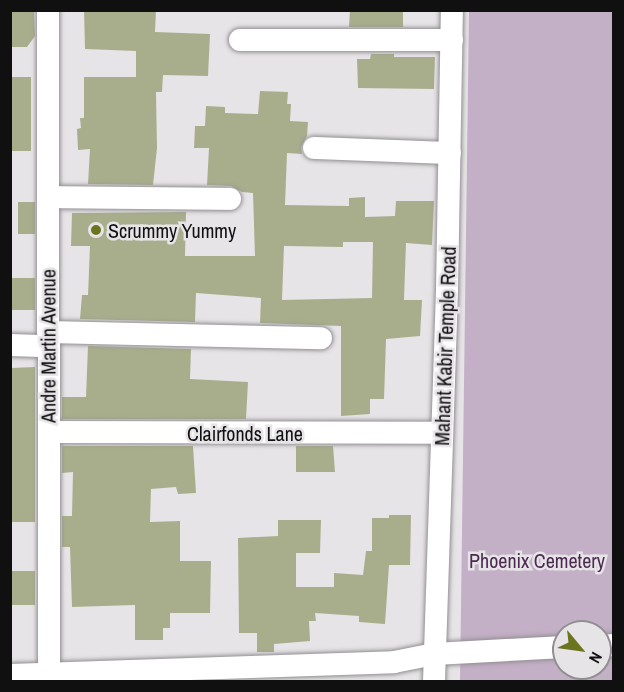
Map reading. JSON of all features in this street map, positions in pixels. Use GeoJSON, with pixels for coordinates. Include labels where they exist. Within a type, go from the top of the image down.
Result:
{"type":"FeatureCollection","features":[{"type":"Feature","properties":{"kind":"street","name":"Andre Martin Avenue"},"geometry":{"type":"LineString","coordinates":[[48,10],[49,678]]}},
{"type":"Feature","properties":{"kind":"street","name":"Mahant Kabir Temple Road"},"geometry":{"type":"LineString","coordinates":[[434,681],[450,153],[452,10]]}},
{"type":"Feature","properties":{"kind":"street"},"geometry":{"type":"LineString","coordinates":[[240,40],[452,40]]}},
{"type":"Feature","properties":{"kind":"street"},"geometry":{"type":"LineString","coordinates":[[314,148],[450,153]]}},
{"type":"Feature","properties":{"kind":"street"},"geometry":{"type":"LineString","coordinates":[[48,197],[230,199]]}},
{"type":"Feature","properties":{"kind":"street"},"geometry":{"type":"LineString","coordinates":[[10,345],[48,339],[321,338]]}},
{"type":"Feature","properties":{"kind":"street","name":"Clairfonds Lane"},"geometry":{"type":"LineString","coordinates":[[49,432],[442,433]]}},
{"type":"Feature","properties":{"kind":"street"},"geometry":{"type":"LineString","coordinates":[[10,675],[49,678],[394,662],[434,654],[552,648]]}},
{"type":"Feature","properties":{"kind":"green space","name":"Phoenix Cemetery"},"geometry":{"type":"Polygon","coordinates":[[[469,11],[613,11],[613,681],[460,681],[469,11]]]}},
{"type":"Feature","properties":{"kind":"building"},"geometry":{"type":"Polygon","coordinates":[[[10,10],[34,10],[35,36],[27,47],[10,47],[10,10]]]}},
{"type":"Feature","properties":{"kind":"building"},"geometry":{"type":"Polygon","coordinates":[[[84,10],[156,10],[155,32],[210,34],[208,76],[163,75],[162,92],[156,92],[157,148],[153,185],[88,184],[90,149],[78,150],[77,129],[81,128],[80,118],[84,118],[84,77],[136,77],[136,51],[85,49],[84,10]]]}},
{"type":"Feature","properties":{"kind":"building"},"geometry":{"type":"Polygon","coordinates":[[[350,10],[403,10],[403,27],[349,27],[350,10]]]}},
{"type":"Feature","properties":{"kind":"building"},"geometry":{"type":"Polygon","coordinates":[[[371,54],[394,54],[394,57],[435,57],[434,89],[358,88],[357,59],[370,59],[371,54]]]}},
{"type":"Feature","properties":{"kind":"building"},"geometry":{"type":"Polygon","coordinates":[[[10,77],[31,77],[31,151],[10,151],[10,77]]]}},
{"type":"Feature","properties":{"kind":"building"},"geometry":{"type":"Polygon","coordinates":[[[260,91],[288,92],[287,104],[291,104],[290,121],[308,122],[307,136],[301,147],[302,154],[287,153],[285,205],[349,206],[349,198],[365,197],[365,217],[395,216],[396,201],[434,201],[432,245],[406,243],[404,300],[422,300],[420,336],[386,339],[384,399],[370,399],[370,414],[341,416],[341,326],[260,323],[261,298],[196,293],[195,322],[80,319],[82,295],[88,295],[90,246],[71,246],[72,213],[186,212],[185,256],[255,256],[253,193],[242,192],[231,186],[207,185],[209,148],[194,148],[195,126],[205,126],[206,106],[225,107],[225,113],[258,114],[260,91]],[[343,242],[343,247],[284,246],[282,300],[372,298],[373,242],[343,242]]]}},
{"type":"Feature","properties":{"kind":"building"},"geometry":{"type":"Polygon","coordinates":[[[18,202],[35,202],[35,234],[18,234],[18,202]]]}},
{"type":"Feature","properties":{"kind":"building"},"geometry":{"type":"Polygon","coordinates":[[[10,278],[35,278],[35,310],[10,310],[10,278]]]}},
{"type":"Feature","properties":{"kind":"building"},"geometry":{"type":"Polygon","coordinates":[[[88,346],[191,349],[190,379],[248,382],[246,419],[62,419],[62,397],[86,397],[88,346]]]}},
{"type":"Feature","properties":{"kind":"building"},"geometry":{"type":"Polygon","coordinates":[[[35,367],[35,522],[10,522],[10,368],[35,367]]]}},
{"type":"Feature","properties":{"kind":"building"},"geometry":{"type":"Polygon","coordinates":[[[62,446],[193,446],[196,493],[178,494],[176,487],[151,489],[150,522],[180,521],[180,561],[211,561],[210,613],[170,613],[170,628],[163,628],[163,640],[135,640],[135,605],[72,607],[70,547],[62,547],[62,516],[72,516],[73,472],[62,473],[62,446]]]}},
{"type":"Feature","properties":{"kind":"building"},"geometry":{"type":"Polygon","coordinates":[[[296,446],[333,446],[335,472],[296,472],[296,446]]]}},
{"type":"Feature","properties":{"kind":"building"},"geometry":{"type":"Polygon","coordinates":[[[389,515],[411,515],[410,565],[389,565],[385,624],[359,622],[359,616],[315,613],[316,621],[309,621],[310,641],[274,644],[274,652],[257,652],[257,633],[239,633],[238,538],[278,536],[278,520],[321,520],[320,553],[296,553],[296,587],[334,587],[334,573],[363,575],[366,551],[372,551],[372,518],[389,518],[389,515]]]}},
{"type":"Feature","properties":{"kind":"building"},"geometry":{"type":"Polygon","coordinates":[[[10,571],[35,571],[35,605],[10,605],[10,571]]]}},
{"type":"Feature","properties":{"kind":"place","name":"Scrummy Yummy"},"geometry":{"type":"Point","coordinates":[96,230]}}]}
